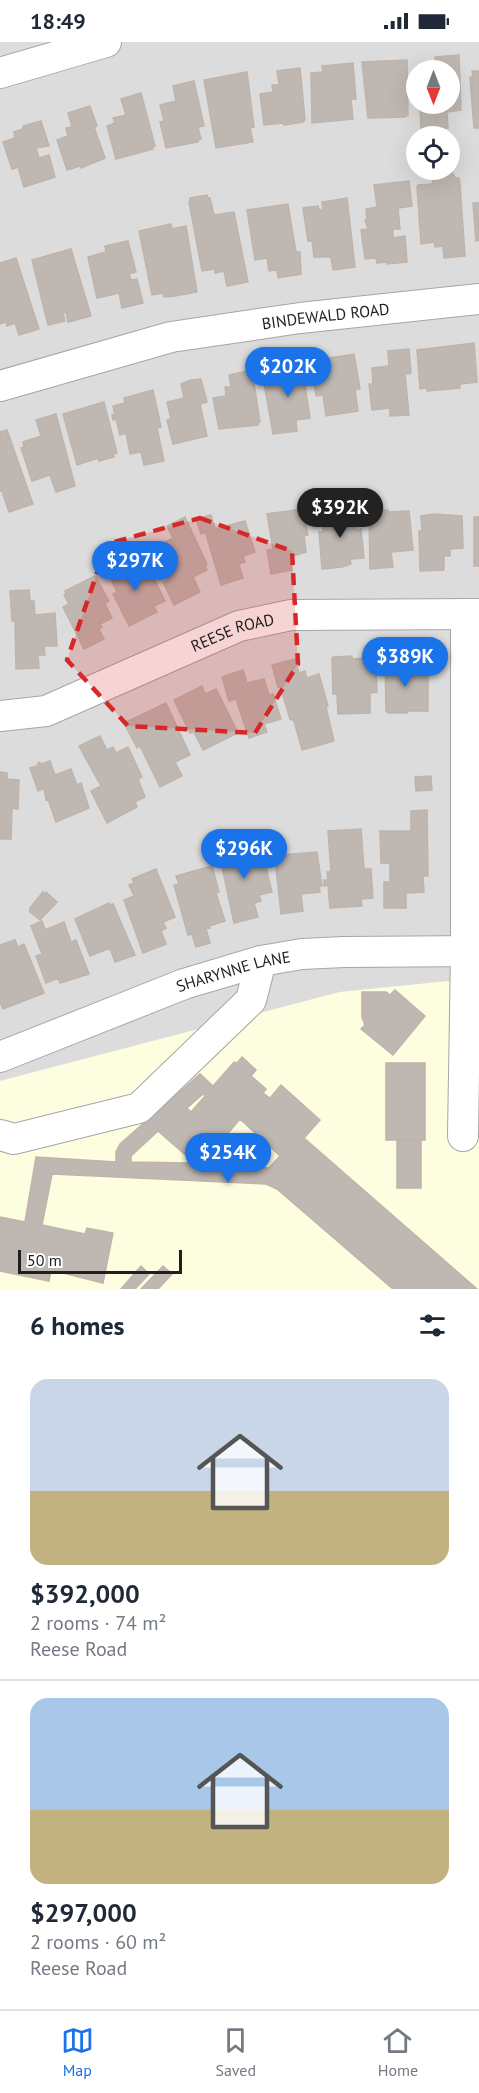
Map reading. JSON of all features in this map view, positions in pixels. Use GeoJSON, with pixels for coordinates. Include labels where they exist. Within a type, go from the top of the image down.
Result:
{"type":"FeatureCollection","features":[{"type":"Feature","properties":{"kind":"street"},"geometry":{"type":"LineString","coordinates":[[0,73],[106,42]]}},
{"type":"Feature","properties":{"kind":"street","name":"BINDEWALD ROAD"},"geometry":{"type":"LineString","coordinates":[[0,386],[171,337],[323,316],[479,299]]}},
{"type":"Feature","properties":{"kind":"street"},"geometry":{"type":"LineString","coordinates":[[463,1136],[472,951],[472,614]]}},
{"type":"Feature","properties":{"kind":"street","name":"REESE ROAD"},"geometry":{"type":"LineString","coordinates":[[0,716],[46,711],[239,626],[291,615],[472,614]]}},
{"type":"Feature","properties":{"kind":"street","name":"SHARYNNE LANE"},"geometry":{"type":"LineString","coordinates":[[0,1057],[184,984],[261,961],[302,954],[472,951]]}},
{"type":"Feature","properties":{"kind":"street"},"geometry":{"type":"LineString","coordinates":[[0,1135],[14,1139],[139,1108],[251,1000],[261,961]]}},
{"type":"Feature","properties":{"kind":"highlighted area"},"geometry":{"type":"Polygon","coordinates":[[[200,518],[292,551],[298,664],[255,733],[128,726],[67,660],[107,544],[200,518]]]}},
{"type":"Feature","properties":{"kind":"shaded area"},"geometry":{"type":"Polygon","coordinates":[[[0,42],[479,42],[479,978],[340,992],[0,1081],[0,42]]]}},
{"type":"Feature","properties":{"kind":"shaded area"},"geometry":{"type":"Polygon","coordinates":[[[479,978],[479,1289],[0,1289],[0,1081],[340,992],[479,978]]]}},
{"type":"Feature","properties":{"kind":"building"},"geometry":{"type":"Polygon","coordinates":[[[459,55],[459,60],[435,60],[435,57],[459,55]]]}},
{"type":"Feature","properties":{"kind":"building"},"geometry":{"type":"Polygon","coordinates":[[[406,60],[406,114],[408,115],[368,118],[362,62],[406,60]]]}},
{"type":"Feature","properties":{"kind":"building"},"geometry":{"type":"Polygon","coordinates":[[[353,63],[356,99],[351,99],[353,119],[312,123],[311,73],[323,72],[322,66],[353,63]]]}},
{"type":"Feature","properties":{"kind":"building"},"geometry":{"type":"Polygon","coordinates":[[[300,68],[305,120],[284,125],[284,123],[264,125],[260,94],[273,92],[272,85],[279,85],[277,71],[300,68]]]}},
{"type":"Feature","properties":{"kind":"building"},"geometry":{"type":"Polygon","coordinates":[[[472,71],[479,71],[479,128],[474,128],[470,77],[473,77],[472,71]]]}},
{"type":"Feature","properties":{"kind":"building"},"geometry":{"type":"Polygon","coordinates":[[[247,72],[254,127],[250,128],[253,142],[216,148],[204,80],[247,72]]]}},
{"type":"Feature","properties":{"kind":"building"},"geometry":{"type":"Polygon","coordinates":[[[194,81],[204,126],[198,127],[201,139],[198,142],[166,148],[160,122],[164,121],[160,105],[176,101],[173,86],[194,81]]]}},
{"type":"Feature","properties":{"kind":"building"},"geometry":{"type":"Polygon","coordinates":[[[141,93],[155,146],[152,147],[153,149],[116,159],[107,126],[115,123],[113,118],[126,115],[121,99],[141,93]]]}},
{"type":"Feature","properties":{"kind":"building"},"geometry":{"type":"Polygon","coordinates":[[[90,106],[97,126],[94,127],[105,158],[81,168],[80,166],[67,170],[57,140],[68,136],[66,128],[72,127],[68,113],[90,106]]]}},
{"type":"Feature","properties":{"kind":"building"},"geometry":{"type":"Polygon","coordinates":[[[420,114],[447,114],[448,126],[421,126],[420,114]]]}},
{"type":"Feature","properties":{"kind":"building"},"geometry":{"type":"Polygon","coordinates":[[[41,121],[49,146],[36,148],[39,158],[49,155],[55,177],[24,187],[18,167],[12,169],[3,142],[15,138],[14,132],[23,129],[23,126],[41,121]]]}},
{"type":"Feature","properties":{"kind":"building"},"geometry":{"type":"Polygon","coordinates":[[[433,180],[459,180],[465,256],[444,258],[443,246],[435,247],[434,242],[421,244],[417,187],[432,184],[433,180]]]}},
{"type":"Feature","properties":{"kind":"building"},"geometry":{"type":"Polygon","coordinates":[[[409,181],[412,206],[398,208],[400,229],[393,229],[393,238],[405,236],[407,262],[387,264],[387,262],[377,263],[376,258],[365,259],[361,230],[368,229],[365,220],[367,220],[366,209],[377,207],[374,185],[409,181]]]}},
{"type":"Feature","properties":{"kind":"building"},"geometry":{"type":"Polygon","coordinates":[[[207,195],[210,198],[214,215],[234,212],[248,282],[227,286],[224,271],[215,273],[215,269],[202,271],[189,202],[190,198],[207,195]]]}},
{"type":"Feature","properties":{"kind":"building"},"geometry":{"type":"Polygon","coordinates":[[[347,198],[355,267],[333,270],[331,257],[314,257],[312,241],[308,241],[303,208],[318,206],[319,210],[323,209],[322,202],[347,198]]]}},
{"type":"Feature","properties":{"kind":"building"},"geometry":{"type":"Polygon","coordinates":[[[473,203],[479,203],[479,240],[476,241],[473,203]]]}},
{"type":"Feature","properties":{"kind":"building"},"geometry":{"type":"Polygon","coordinates":[[[288,204],[296,252],[300,252],[301,274],[278,278],[277,270],[269,271],[267,258],[255,260],[247,210],[288,204]]]}},
{"type":"Feature","properties":{"kind":"building"},"geometry":{"type":"Polygon","coordinates":[[[171,224],[172,229],[186,226],[197,292],[164,297],[163,293],[152,295],[139,231],[171,224]]]}},
{"type":"Feature","properties":{"kind":"building"},"geometry":{"type":"Polygon","coordinates":[[[128,241],[136,272],[129,274],[131,280],[137,279],[143,303],[122,308],[119,293],[97,298],[88,257],[106,252],[105,246],[128,241]]]}},
{"type":"Feature","properties":{"kind":"building"},"geometry":{"type":"Polygon","coordinates":[[[71,249],[91,316],[68,322],[66,312],[63,313],[65,321],[48,325],[32,260],[71,249]]]}},
{"type":"Feature","properties":{"kind":"building"},"geometry":{"type":"Polygon","coordinates":[[[16,258],[39,329],[19,335],[15,323],[7,326],[6,322],[0,324],[0,263],[16,258]]]}},
{"type":"Feature","properties":{"kind":"building"},"geometry":{"type":"Polygon","coordinates":[[[474,343],[477,382],[460,384],[460,388],[427,391],[427,388],[420,389],[417,350],[474,343]]]}},
{"type":"Feature","properties":{"kind":"building"},"geometry":{"type":"Polygon","coordinates":[[[409,349],[411,373],[405,374],[409,415],[390,416],[390,408],[372,410],[369,384],[373,384],[372,368],[389,366],[388,351],[409,349]]]}},
{"type":"Feature","properties":{"kind":"building"},"geometry":{"type":"Polygon","coordinates":[[[354,354],[360,389],[355,390],[358,411],[326,416],[323,395],[316,396],[312,367],[325,365],[323,359],[354,354]]]}},
{"type":"Feature","properties":{"kind":"building"},"geometry":{"type":"Polygon","coordinates":[[[304,361],[310,418],[296,420],[297,431],[273,434],[264,383],[276,381],[275,375],[284,373],[283,364],[304,361]]]}},
{"type":"Feature","properties":{"kind":"building"},"geometry":{"type":"Polygon","coordinates":[[[252,370],[260,422],[258,425],[219,429],[213,398],[226,396],[225,387],[231,387],[229,375],[252,370]]]}},
{"type":"Feature","properties":{"kind":"building"},"geometry":{"type":"Polygon","coordinates":[[[201,379],[207,402],[200,404],[207,436],[173,444],[167,420],[171,419],[167,402],[184,398],[181,384],[201,379]]]}},
{"type":"Feature","properties":{"kind":"building"},"geometry":{"type":"Polygon","coordinates":[[[153,390],[161,427],[157,428],[164,461],[144,465],[141,452],[130,454],[126,433],[120,435],[116,419],[113,420],[112,415],[115,415],[113,406],[125,403],[124,398],[153,390]]]}},
{"type":"Feature","properties":{"kind":"building"},"geometry":{"type":"Polygon","coordinates":[[[104,402],[117,453],[113,454],[114,457],[99,461],[98,458],[77,465],[63,414],[104,402]]]}},
{"type":"Feature","properties":{"kind":"building"},"geometry":{"type":"Polygon","coordinates":[[[56,414],[75,486],[56,492],[50,475],[32,481],[21,448],[24,447],[23,442],[41,436],[36,420],[56,414]]]}},
{"type":"Feature","properties":{"kind":"building"},"geometry":{"type":"Polygon","coordinates":[[[7,430],[33,504],[9,512],[2,491],[0,491],[0,432],[7,430]]]}},
{"type":"Feature","properties":{"kind":"building"},"geometry":{"type":"Polygon","coordinates":[[[354,508],[356,530],[361,529],[364,558],[350,559],[351,564],[342,567],[322,569],[319,532],[323,532],[322,512],[354,508]]]}},
{"type":"Feature","properties":{"kind":"building"},"geometry":{"type":"Polygon","coordinates":[[[303,509],[308,535],[304,536],[306,552],[290,557],[292,570],[271,574],[267,550],[273,549],[267,514],[303,509]]]}},
{"type":"Feature","properties":{"kind":"building"},"geometry":{"type":"Polygon","coordinates":[[[388,510],[388,512],[409,511],[413,550],[391,552],[393,567],[370,569],[369,514],[388,510]]]}},
{"type":"Feature","properties":{"kind":"building"},"geometry":{"type":"Polygon","coordinates":[[[434,514],[462,516],[463,548],[450,549],[450,556],[444,556],[444,570],[420,571],[421,516],[434,514]]]}},
{"type":"Feature","properties":{"kind":"building"},"geometry":{"type":"Polygon","coordinates":[[[211,515],[215,529],[245,521],[255,552],[243,556],[245,562],[239,564],[243,578],[221,585],[206,534],[210,531],[201,534],[196,519],[211,515]]]}},
{"type":"Feature","properties":{"kind":"building"},"geometry":{"type":"Polygon","coordinates":[[[185,517],[207,564],[205,566],[207,570],[193,577],[200,592],[174,605],[163,582],[168,580],[154,552],[164,545],[163,543],[173,538],[167,526],[185,517]]]}},
{"type":"Feature","properties":{"kind":"building"},"geometry":{"type":"Polygon","coordinates":[[[474,517],[479,517],[479,566],[474,566],[474,517]]]}},
{"type":"Feature","properties":{"kind":"building"},"geometry":{"type":"Polygon","coordinates":[[[136,559],[146,578],[152,575],[165,601],[154,606],[157,612],[129,626],[113,594],[117,592],[108,573],[136,559]]]}},
{"type":"Feature","properties":{"kind":"building"},"geometry":{"type":"Polygon","coordinates":[[[95,576],[109,601],[105,604],[112,618],[100,624],[102,627],[99,629],[104,639],[84,649],[63,607],[69,604],[64,595],[65,591],[95,576]]]}},
{"type":"Feature","properties":{"kind":"building"},"geometry":{"type":"Polygon","coordinates":[[[29,590],[30,601],[34,601],[35,615],[55,613],[57,646],[44,646],[45,655],[38,655],[39,668],[16,669],[15,621],[12,621],[10,591],[29,590]]]}},
{"type":"Feature","properties":{"kind":"building"},"geometry":{"type":"Polygon","coordinates":[[[352,656],[352,659],[364,658],[364,663],[376,663],[377,692],[370,693],[370,713],[338,714],[337,694],[333,694],[332,659],[333,657],[352,656]]]}},
{"type":"Feature","properties":{"kind":"building"},"geometry":{"type":"Polygon","coordinates":[[[385,656],[405,656],[405,672],[425,672],[425,677],[428,677],[428,711],[389,713],[386,711],[385,656]]]}},
{"type":"Feature","properties":{"kind":"building"},"geometry":{"type":"Polygon","coordinates":[[[295,659],[299,673],[305,671],[307,678],[319,674],[334,741],[302,750],[294,721],[290,719],[272,665],[295,659]]]}},
{"type":"Feature","properties":{"kind":"building"},"geometry":{"type":"Polygon","coordinates":[[[243,670],[247,683],[264,679],[269,695],[273,694],[281,719],[264,724],[267,732],[249,738],[236,699],[229,701],[222,677],[243,670]]]}},
{"type":"Feature","properties":{"kind":"building"},"geometry":{"type":"Polygon","coordinates":[[[202,686],[205,694],[216,689],[238,733],[203,750],[194,732],[190,733],[174,700],[202,686]]]}},
{"type":"Feature","properties":{"kind":"building"},"geometry":{"type":"Polygon","coordinates":[[[166,703],[190,755],[175,762],[182,776],[160,787],[140,746],[137,748],[124,723],[166,703]]]}},
{"type":"Feature","properties":{"kind":"building"},"geometry":{"type":"Polygon","coordinates":[[[100,736],[107,750],[113,747],[116,753],[128,747],[142,777],[138,779],[145,797],[135,802],[137,807],[107,823],[91,791],[101,786],[79,746],[100,736]]]}},
{"type":"Feature","properties":{"kind":"building"},"geometry":{"type":"Polygon","coordinates":[[[50,761],[55,775],[71,769],[77,785],[81,783],[89,808],[56,822],[48,799],[46,800],[44,788],[38,791],[30,768],[37,766],[39,762],[42,764],[50,761]]]}},
{"type":"Feature","properties":{"kind":"building"},"geometry":{"type":"Polygon","coordinates":[[[0,772],[7,773],[7,779],[19,780],[18,809],[12,808],[11,839],[0,839],[0,772]]]}},
{"type":"Feature","properties":{"kind":"building"},"geometry":{"type":"Polygon","coordinates":[[[431,776],[432,790],[416,791],[415,777],[431,776]]]}},
{"type":"Feature","properties":{"kind":"building"},"geometry":{"type":"Polygon","coordinates":[[[427,810],[428,876],[423,876],[424,892],[406,893],[406,908],[384,908],[384,882],[390,882],[390,863],[381,863],[380,831],[411,831],[411,811],[427,810]]]}},
{"type":"Feature","properties":{"kind":"building"},"geometry":{"type":"Polygon","coordinates":[[[361,829],[364,869],[371,869],[373,898],[361,899],[362,906],[330,908],[328,885],[324,886],[324,880],[328,880],[327,872],[331,872],[328,831],[361,829]]]}},
{"type":"Feature","properties":{"kind":"building"},"geometry":{"type":"Polygon","coordinates":[[[249,841],[254,862],[264,860],[272,892],[259,895],[261,901],[254,903],[258,917],[234,923],[218,848],[249,841]]]}},
{"type":"Feature","properties":{"kind":"building"},"geometry":{"type":"Polygon","coordinates":[[[317,852],[322,886],[319,886],[320,892],[301,894],[303,911],[281,914],[275,858],[281,855],[317,852]]]}},
{"type":"Feature","properties":{"kind":"building"},"geometry":{"type":"Polygon","coordinates":[[[212,866],[219,892],[216,893],[225,921],[209,926],[210,928],[206,929],[210,943],[196,947],[192,934],[188,935],[174,885],[179,884],[176,876],[212,866]]]}},
{"type":"Feature","properties":{"kind":"building"},"geometry":{"type":"Polygon","coordinates":[[[156,869],[175,917],[163,922],[166,928],[161,931],[166,944],[143,953],[124,900],[134,896],[129,885],[134,883],[132,879],[156,869]]]}},
{"type":"Feature","properties":{"kind":"building"},"geometry":{"type":"Polygon","coordinates":[[[43,892],[57,902],[40,920],[30,912],[30,908],[43,892]]]}},
{"type":"Feature","properties":{"kind":"building"},"geometry":{"type":"Polygon","coordinates":[[[109,903],[113,904],[135,955],[115,962],[110,948],[90,956],[75,919],[109,903]]]}},
{"type":"Feature","properties":{"kind":"building"},"geometry":{"type":"Polygon","coordinates":[[[42,921],[45,930],[64,922],[71,942],[76,940],[89,974],[60,983],[58,978],[46,983],[36,956],[42,954],[31,926],[42,921]]]}},
{"type":"Feature","properties":{"kind":"building"},"geometry":{"type":"Polygon","coordinates":[[[15,940],[18,947],[24,944],[44,993],[3,1009],[0,1002],[0,945],[15,940]]]}},
{"type":"Feature","properties":{"kind":"building"},"geometry":{"type":"Polygon","coordinates":[[[395,990],[425,1016],[393,1055],[361,1029],[365,1025],[362,1017],[362,992],[386,992],[390,995],[395,990]]]}},
{"type":"Feature","properties":{"kind":"building"},"geometry":{"type":"Polygon","coordinates":[[[242,1057],[256,1070],[251,1076],[266,1089],[263,1093],[270,1098],[281,1085],[320,1120],[304,1138],[477,1289],[393,1289],[277,1189],[266,1184],[52,1174],[42,1225],[85,1234],[87,1228],[113,1233],[103,1283],[51,1270],[49,1281],[0,1271],[0,1217],[25,1222],[36,1157],[116,1162],[116,1152],[120,1144],[200,1074],[213,1086],[234,1062],[237,1063],[242,1057]],[[203,1094],[187,1108],[191,1112],[205,1096],[203,1094]],[[240,1119],[218,1145],[223,1153],[222,1166],[269,1168],[280,1156],[240,1119]],[[158,1131],[131,1156],[131,1162],[190,1163],[189,1158],[158,1131]]]}},
{"type":"Feature","properties":{"kind":"building"},"geometry":{"type":"Polygon","coordinates":[[[386,1063],[425,1063],[425,1140],[386,1140],[386,1063]]]}},
{"type":"Feature","properties":{"kind":"building"},"geometry":{"type":"Polygon","coordinates":[[[397,1141],[421,1141],[421,1188],[397,1188],[397,1141]]]}},
{"type":"Feature","properties":{"kind":"building"},"geometry":{"type":"Polygon","coordinates":[[[141,1266],[149,1274],[135,1289],[121,1289],[141,1266]]]}},
{"type":"Feature","properties":{"kind":"building"},"geometry":{"type":"Polygon","coordinates":[[[163,1266],[172,1274],[158,1289],[141,1289],[163,1266]]]}}]}
